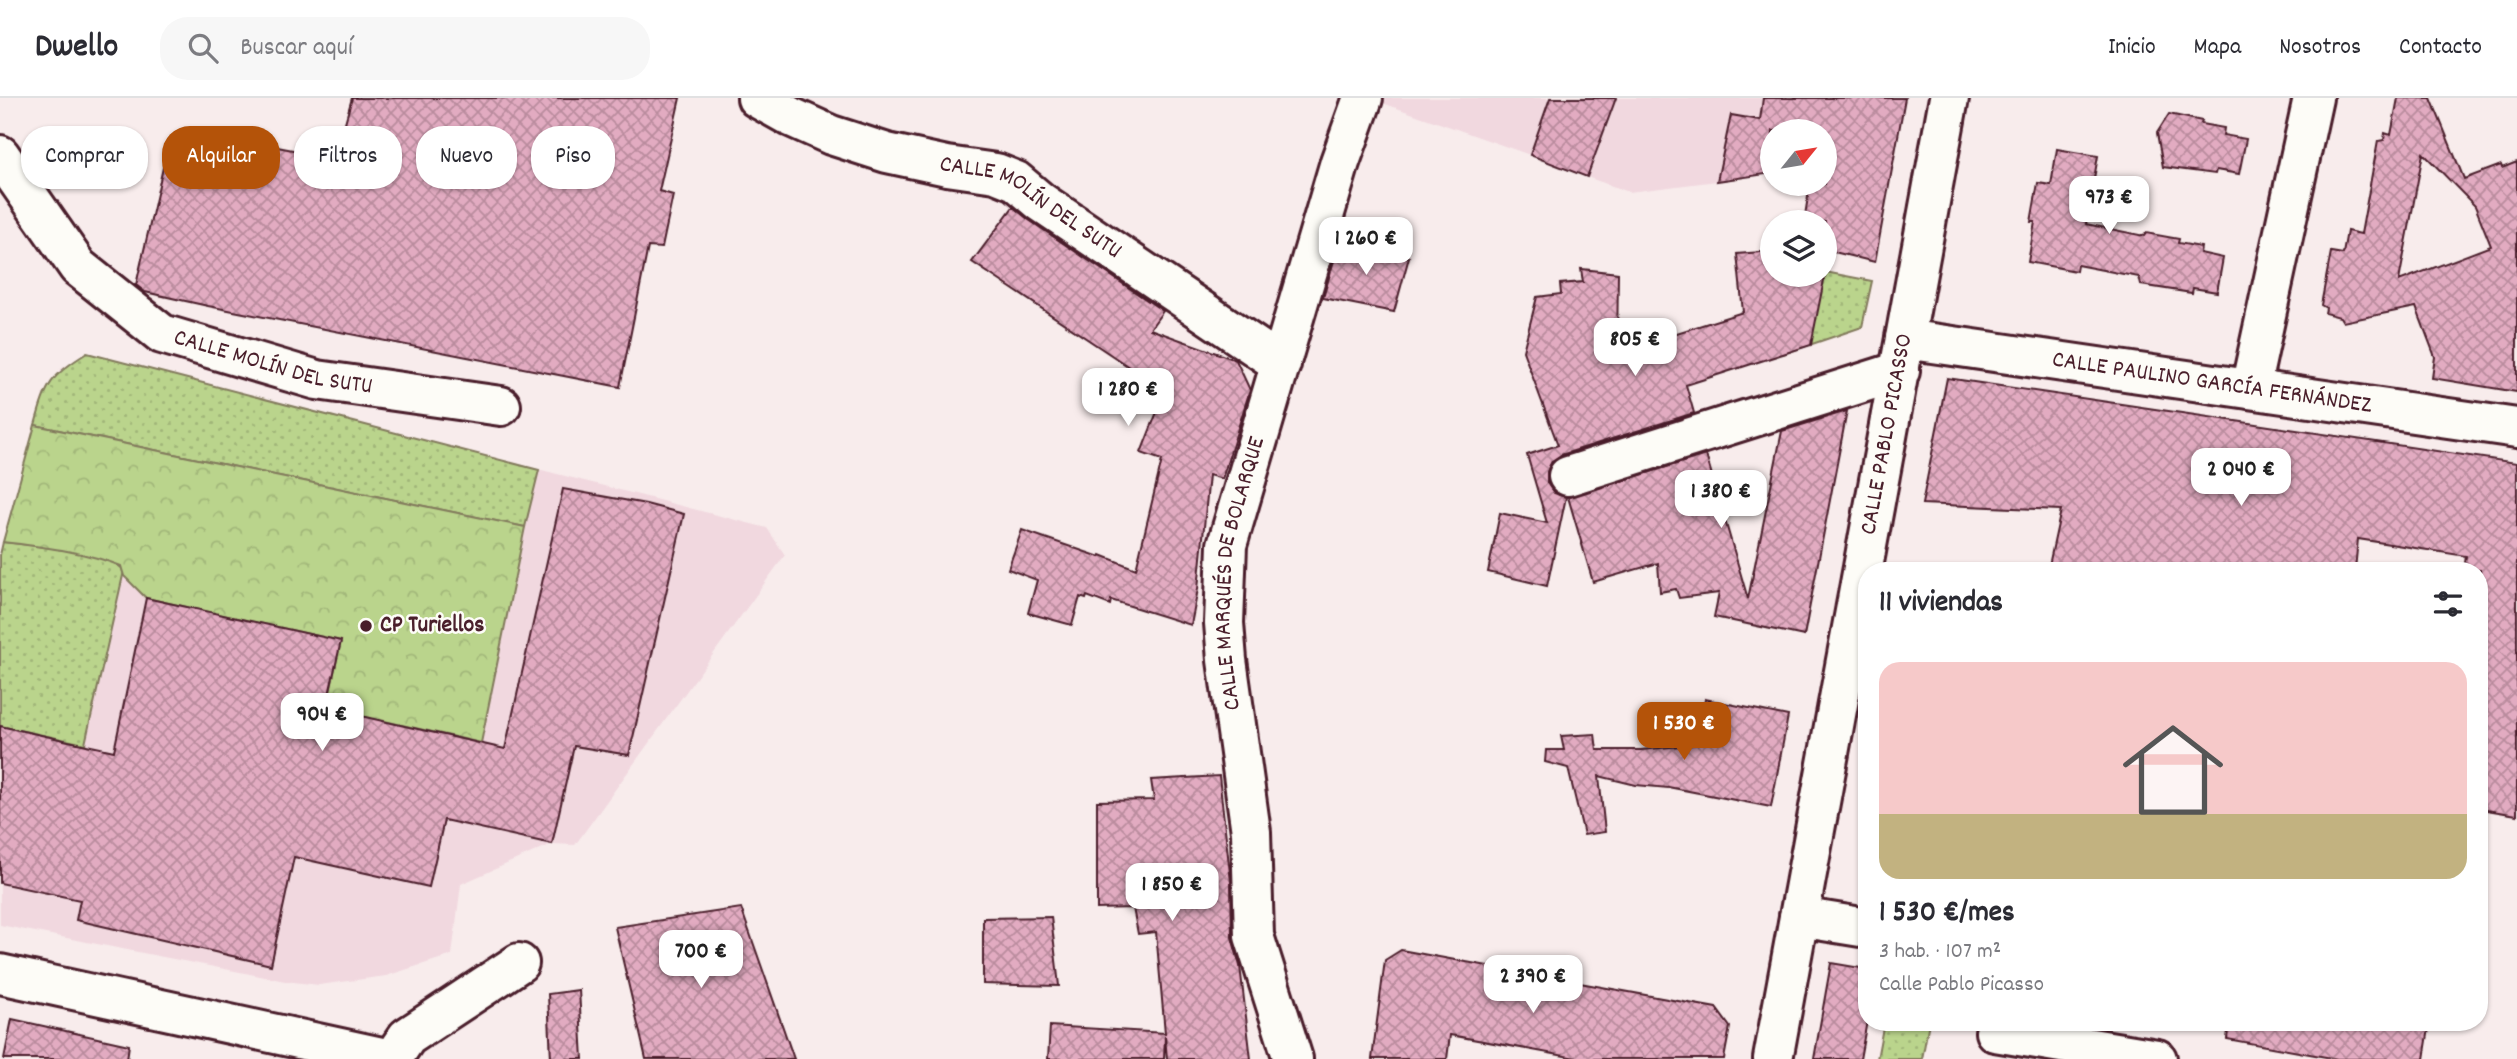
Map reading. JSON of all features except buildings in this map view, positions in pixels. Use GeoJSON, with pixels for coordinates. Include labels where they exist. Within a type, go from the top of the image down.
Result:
{"type":"FeatureCollection","features":[{"type":"Feature","properties":{"kind":"street","name":"CALLE MOLÍN DEL SUTU"},"geometry":{"type":"LineString","coordinates":[[757,98],[790,117],[831,135],[876,150],[947,166],[996,173],[1016,181],[1041,202],[1281,364]]}},
{"type":"Feature","properties":{"kind":"street","name":"CALLE MARQUÉS DE BOLARQUE"},"geometry":{"type":"LineString","coordinates":[[1293,1059],[1254,936],[1251,832],[1224,623],[1227,545],[1340,162],[1363,98]]}},
{"type":"Feature","properties":{"kind":"street","name":"CALLE PABLO PICASSO"},"geometry":{"type":"LineString","coordinates":[[1864,562],[1949,98]]}},
{"type":"Feature","properties":{"kind":"street"},"geometry":{"type":"LineString","coordinates":[[2250,389],[2313,98]]}},
{"type":"Feature","properties":{"kind":"street","name":"CALLE MOLÍN DEL SUTU"},"geometry":{"type":"LineString","coordinates":[[0,155],[78,267],[162,334],[317,380],[501,406]]}},
{"type":"Feature","properties":{"kind":"street","name":"CALLE PAULINO GARCÍA FERNÁNDEZ"},"geometry":{"type":"LineString","coordinates":[[1902,355],[2250,389],[2517,428]]}},
{"type":"Feature","properties":{"kind":"street"},"geometry":{"type":"LineString","coordinates":[[1568,476],[1902,355]]}},
{"type":"Feature","properties":{"kind":"street","name":"CALLE PABLO PICASSO"},"geometry":{"type":"LineString","coordinates":[[1773,1059],[1858,595]]}},
{"type":"Feature","properties":{"kind":"street"},"geometry":{"type":"LineString","coordinates":[[1799,917],[1858,927]]}},
{"type":"Feature","properties":{"kind":"street"},"geometry":{"type":"LineString","coordinates":[[0,974],[392,1059],[407,1037],[519,963]]}},
{"type":"Feature","properties":{"kind":"street"},"geometry":{"type":"LineString","coordinates":[[1994,1038],[2157,1059]]}},
{"type":"Feature","properties":{"kind":"shaded area"},"geometry":{"type":"Polygon","coordinates":[[[1550,98],[1530,155],[1374,100],[1550,98]]]}},
{"type":"Feature","properties":{"kind":"shaded area"},"geometry":{"type":"Polygon","coordinates":[[[1596,98],[1763,98],[1760,120],[1731,115],[1717,181],[1629,192],[1587,177],[1614,104],[1596,98]]]}},
{"type":"Feature","properties":{"kind":"shaded area","name":"CP Turiellos"},"geometry":{"type":"Polygon","coordinates":[[[87,353],[767,528],[785,555],[575,845],[552,844],[461,884],[452,955],[386,976],[319,985],[285,981],[0,925],[0,555],[43,394],[61,369],[87,353]]]}},
{"type":"Feature","properties":{"kind":"green space"},"geometry":{"type":"Polygon","coordinates":[[[1837,274],[1872,281],[1862,327],[1783,354],[1774,323],[1816,287],[1837,287],[1837,274]]]}},
{"type":"Feature","properties":{"kind":"green space"},"geometry":{"type":"Polygon","coordinates":[[[87,353],[539,470],[525,527],[35,425],[52,382],[65,368],[87,353]]]}},
{"type":"Feature","properties":{"kind":"green space"},"geometry":{"type":"Polygon","coordinates":[[[35,425],[525,527],[481,743],[380,720],[321,732],[341,641],[146,598],[124,576],[121,566],[78,553],[3,542],[35,425]]]}},
{"type":"Feature","properties":{"kind":"green space"},"geometry":{"type":"Polygon","coordinates":[[[3,542],[87,554],[117,564],[124,571],[85,744],[0,726],[0,555],[3,542]]]}},
{"type":"Feature","properties":{"kind":"green space"},"geometry":{"type":"Polygon","coordinates":[[[1882,1031],[1927,1031],[1922,1059],[1877,1059],[1882,1031]]]}},
{"type":"Feature","properties":{"kind":"place","name":"CP Turiellos"},"geometry":{"type":"Point","coordinates":[366,626]}}]}
